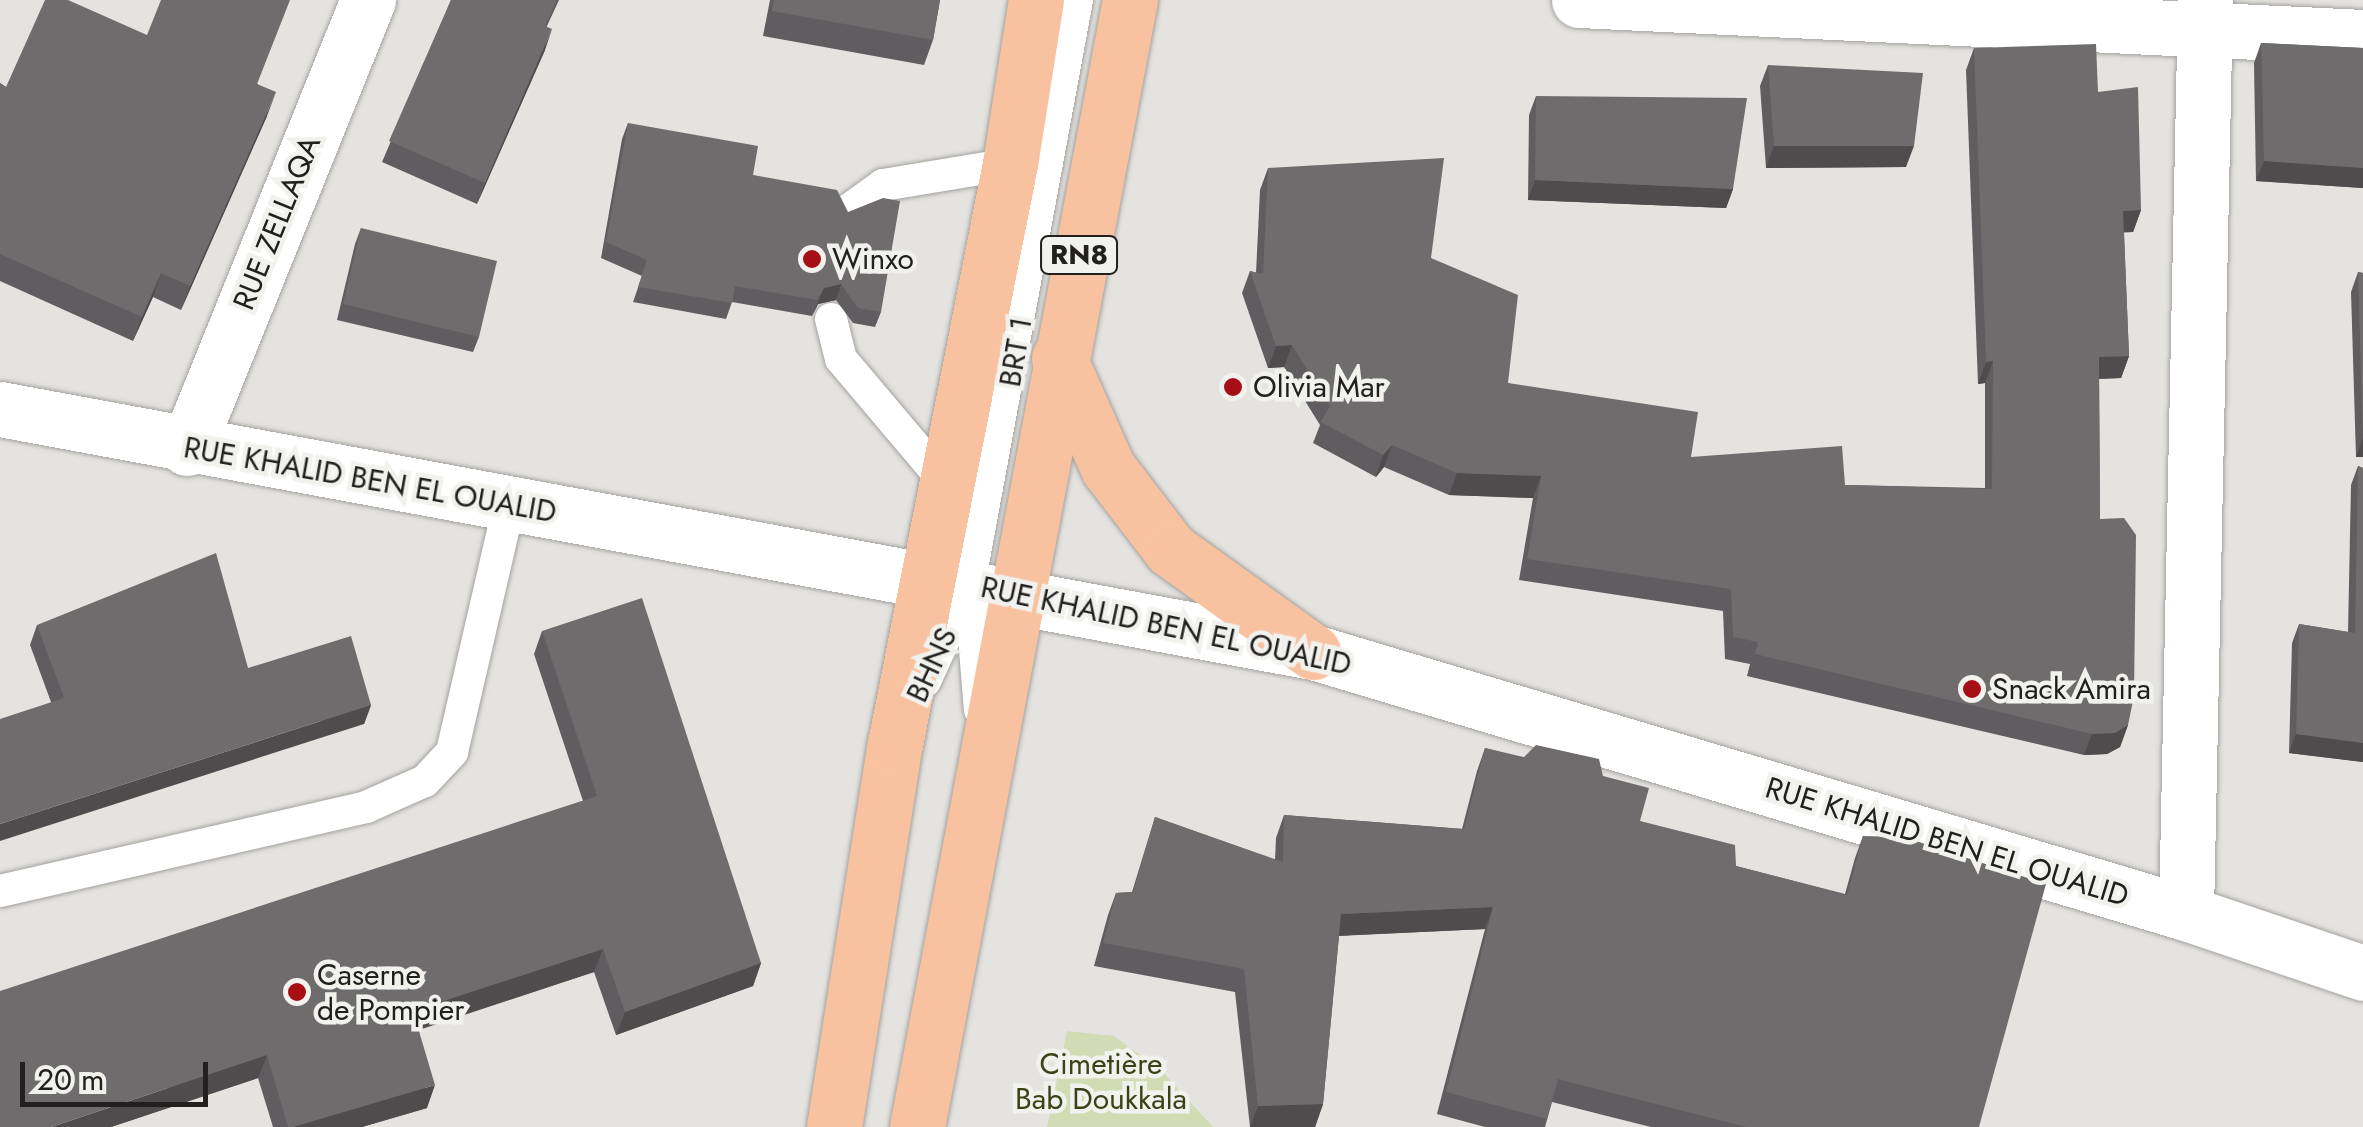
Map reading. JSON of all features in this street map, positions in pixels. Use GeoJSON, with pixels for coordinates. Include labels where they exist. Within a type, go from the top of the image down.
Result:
{"type":"FeatureCollection","features":[{"type":"Feature","properties":{"kind":"main road","name":"RN8"},"geometry":{"type":"LineString","coordinates":[[917,1127],[984,762],[973,586],[944,481],[1010,164],[1036,0]]}},
{"type":"Feature","properties":{"kind":"main road","name":"RN8"},"geometry":{"type":"LineString","coordinates":[[834,1127],[896,744],[973,586],[1058,358],[1130,0]]}},
{"type":"Feature","properties":{"kind":"main road"},"geometry":{"type":"LineString","coordinates":[[1058,358],[1108,468],[1170,550],[1313,652]]}},
{"type":"Feature","properties":{"kind":"street","name":"RUE ZELLAQA"},"geometry":{"type":"LineString","coordinates":[[187,448],[368,0]]}},
{"type":"Feature","properties":{"kind":"street"},"geometry":{"type":"LineString","coordinates":[[1580,0],[2205,16],[2363,37]]}},
{"type":"Feature","properties":{"kind":"street"},"geometry":{"type":"LineString","coordinates":[[2186,913],[2205,16]]}},
{"type":"Feature","properties":{"kind":"street","name":"RUE KHALID BEN EL OUALID"},"geometry":{"type":"LineString","coordinates":[[1,409],[187,448],[973,586],[1313,652],[2186,913],[2363,973]]}},
{"type":"Feature","properties":{"kind":"lane","name":"BRT 1"},"geometry":{"type":"LineString","coordinates":[[973,586],[1076,0]]}},
{"type":"Feature","properties":{"kind":"lane"},"geometry":{"type":"LineString","coordinates":[[850,209],[882,185],[1010,164]]}},
{"type":"Feature","properties":{"kind":"lane"},"geometry":{"type":"LineString","coordinates":[[831,319],[840,358],[944,481]]}},
{"type":"Feature","properties":{"kind":"lane"},"geometry":{"type":"LineString","coordinates":[[0,892],[366,807],[425,781],[452,752],[509,505]]}},
{"type":"Feature","properties":{"kind":"green space","name":"Cimetière Bab Doukkala"},"geometry":{"type":"Polygon","coordinates":[[[1067,1031],[1114,1036],[1162,1071],[1213,1127],[1047,1127],[1067,1031]]]}},
{"type":"Feature","properties":{"kind":"building"},"geometry":{"type":"Polygon","coordinates":[[[45,0],[68,0],[147,35],[161,0],[290,0],[257,84],[276,92],[190,286],[161,273],[142,317],[0,254],[0,83],[6,87],[45,0]]]}},
{"type":"Feature","properties":{"kind":"building"},"geometry":{"type":"Polygon","coordinates":[[[451,0],[557,0],[545,26],[552,29],[485,183],[389,141],[451,0]]]}},
{"type":"Feature","properties":{"kind":"building"},"geometry":{"type":"Polygon","coordinates":[[[774,0],[940,0],[933,40],[772,11],[774,0]]]}},
{"type":"Feature","properties":{"kind":"building"},"geometry":{"type":"Polygon","coordinates":[[[2261,43],[2363,48],[2363,168],[2264,161],[2261,43]]]}},
{"type":"Feature","properties":{"kind":"building"},"geometry":{"type":"Polygon","coordinates":[[[2096,44],[2098,92],[2138,87],[2141,210],[2123,211],[2129,356],[2099,357],[2100,519],[2124,518],[2136,535],[2134,696],[2128,725],[2115,733],[2092,734],[1755,654],[1758,642],[1733,637],[1731,589],[1527,559],[1541,476],[1457,473],[1392,445],[1383,455],[1321,422],[1330,406],[1292,345],[1276,346],[1250,271],[1263,274],[1268,168],[1444,158],[1431,258],[1518,295],[1508,383],[1698,412],[1691,457],[1842,446],[1845,485],[1992,489],[1993,361],[1986,362],[1974,48],[2096,44]]]}},
{"type":"Feature","properties":{"kind":"building"},"geometry":{"type":"Polygon","coordinates":[[[1768,65],[1923,73],[1914,146],[1774,146],[1768,65]]]}},
{"type":"Feature","properties":{"kind":"building"},"geometry":{"type":"Polygon","coordinates":[[[1536,96],[1747,98],[1733,189],[1535,180],[1536,96]]]}},
{"type":"Feature","properties":{"kind":"building"},"geometry":{"type":"Polygon","coordinates":[[[628,123],[758,146],[753,175],[837,190],[848,212],[883,198],[900,201],[881,312],[858,308],[841,284],[824,288],[817,300],[735,286],[732,303],[638,287],[647,260],[606,242],[628,123]]]}},
{"type":"Feature","properties":{"kind":"building"},"geometry":{"type":"Polygon","coordinates":[[[361,228],[497,261],[479,337],[343,304],[361,228]]]}},
{"type":"Feature","properties":{"kind":"building"},"geometry":{"type":"Polygon","coordinates":[[[2358,272],[2363,273],[2363,437],[2358,272]]]}},
{"type":"Feature","properties":{"kind":"building"},"geometry":{"type":"Polygon","coordinates":[[[2358,466],[2363,468],[2363,743],[2296,734],[2299,624],[2355,633],[2358,466]]]}},
{"type":"Feature","properties":{"kind":"building"},"geometry":{"type":"Polygon","coordinates":[[[216,553],[248,668],[351,636],[371,705],[0,824],[0,719],[64,698],[37,625],[216,553]]]}},
{"type":"Feature","properties":{"kind":"building"},"geometry":{"type":"Polygon","coordinates":[[[642,598],[761,963],[625,1012],[603,949],[413,1011],[435,1085],[293,1127],[288,1127],[267,1055],[51,1127],[0,1127],[0,991],[597,796],[542,631],[642,598]]]}},
{"type":"Feature","properties":{"kind":"building"},"geometry":{"type":"Polygon","coordinates":[[[1536,745],[1599,759],[1603,776],[1649,788],[1640,821],[1735,845],[1736,866],[1847,895],[1863,836],[1904,837],[2046,884],[1979,1127],[1746,1127],[1558,1079],[1547,1119],[1446,1092],[1493,907],[1341,914],[1323,1104],[1258,1106],[1244,969],[1103,943],[1116,893],[1133,892],[1155,817],[1283,862],[1284,815],[1464,829],[1485,748],[1523,758],[1536,745]]]}},
{"type":"Feature","properties":{"kind":"place","name":"Winxo"},"geometry":{"type":"Point","coordinates":[812,259]}},
{"type":"Feature","properties":{"kind":"place","name":"Olivia Mar"},"geometry":{"type":"Point","coordinates":[1233,387]}},
{"type":"Feature","properties":{"kind":"place","name":"Snack Amira"},"geometry":{"type":"Point","coordinates":[1972,689]}},
{"type":"Feature","properties":{"kind":"place","name":"Caserne de Pompier"},"geometry":{"type":"Point","coordinates":[297,992]}}]}
